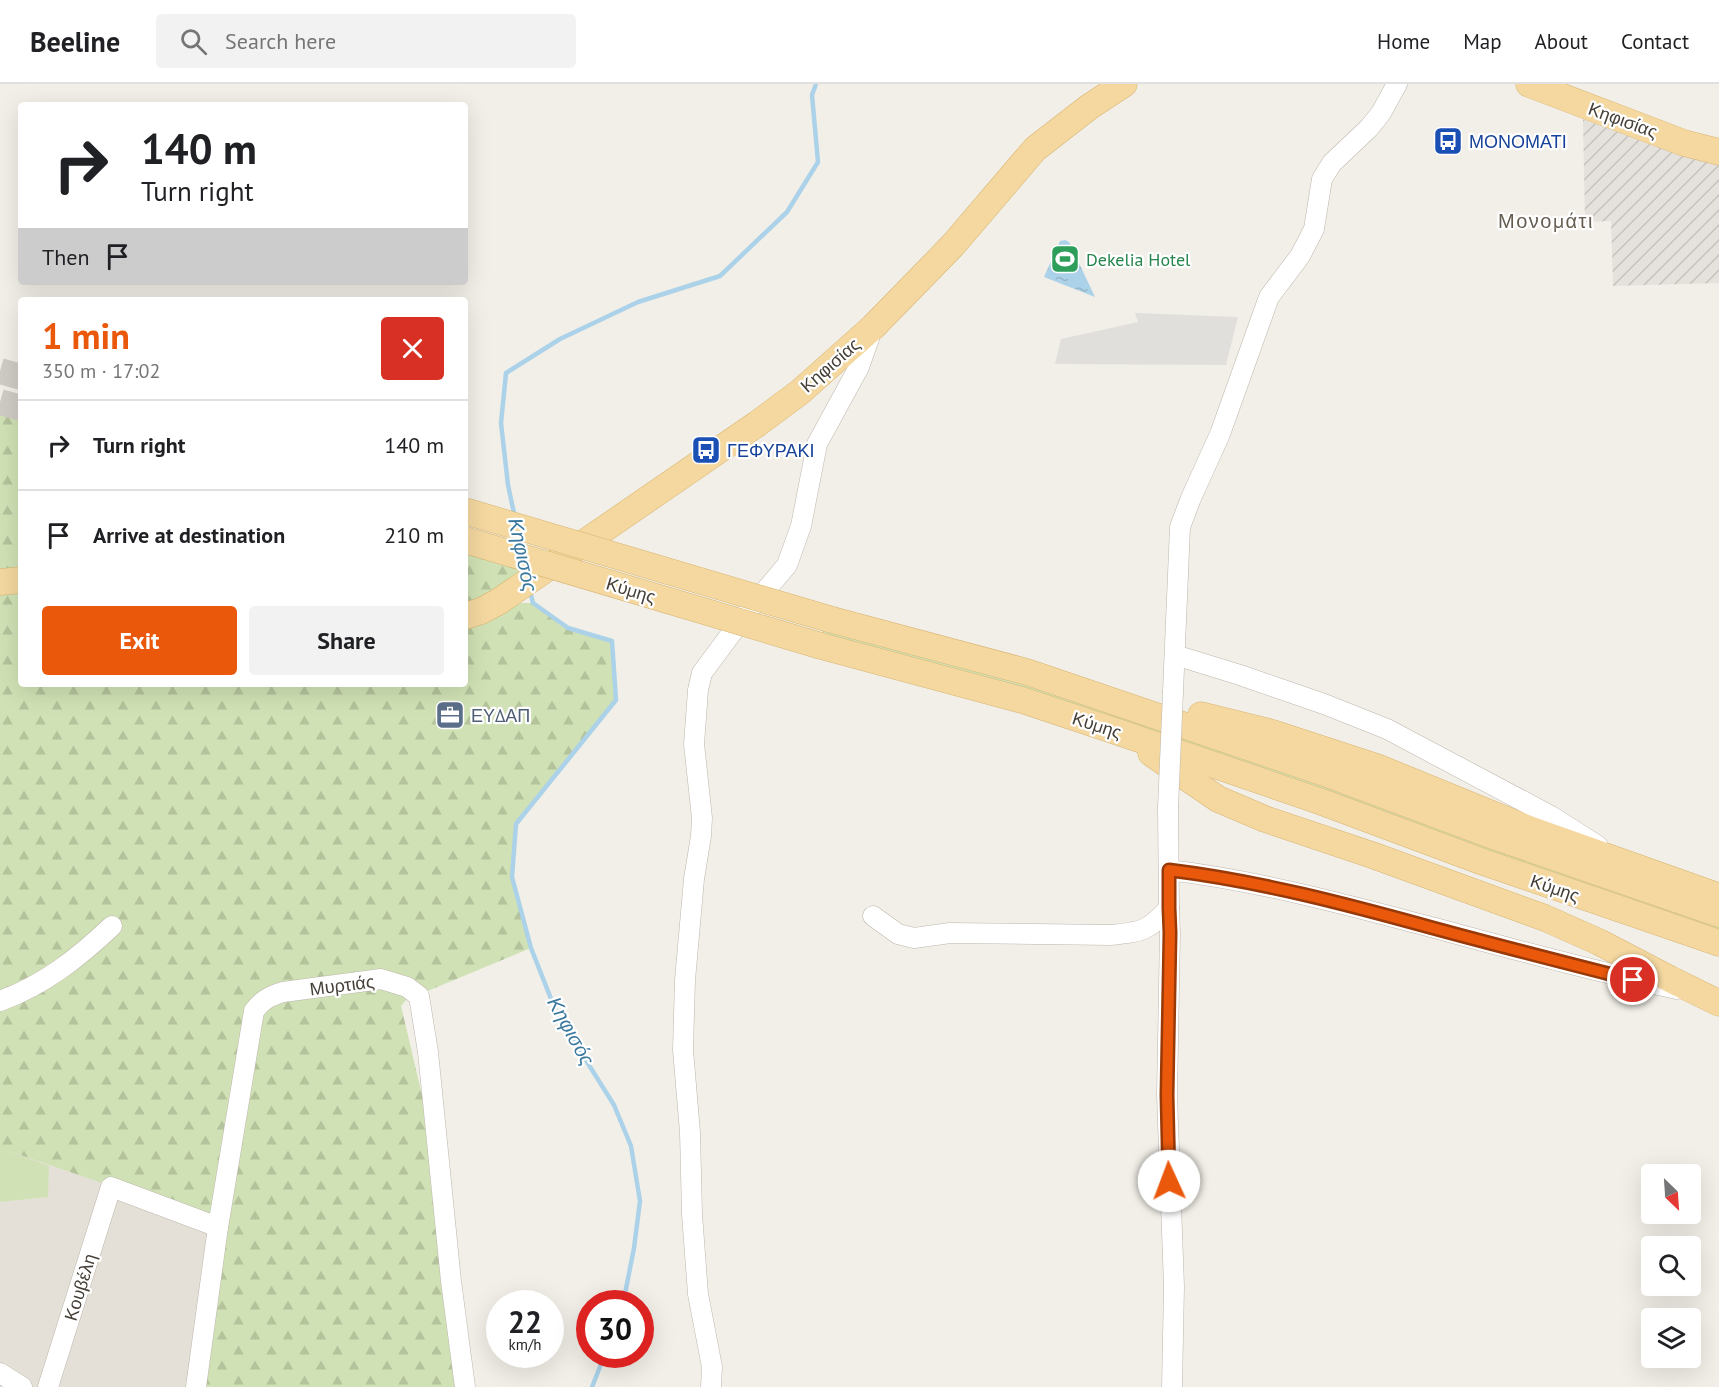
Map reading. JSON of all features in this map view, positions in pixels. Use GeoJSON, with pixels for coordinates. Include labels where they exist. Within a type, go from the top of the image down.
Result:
{"type":"FeatureCollection","features":[{"type":"Feature","properties":{"kind":"main road","name":"Κηφισίας"},"geometry":{"type":"LineString","coordinates":[[468,615],[498,602],[779,408],[873,327],[953,245],[1035,149],[1089,107],[1124,84]]}},
{"type":"Feature","properties":{"kind":"main road","name":"Κηφισίας"},"geometry":{"type":"LineString","coordinates":[[1529,84],[1684,143],[1719,152]]}},
{"type":"Feature","properties":{"kind":"main road","name":"Κύμης"},"geometry":{"type":"LineString","coordinates":[[468,512],[829,619],[1027,672],[1330,775],[1496,837],[1719,914]]}},
{"type":"Feature","properties":{"kind":"main road","name":"Κύμης"},"geometry":{"type":"LineString","coordinates":[[468,541],[821,646],[1022,700],[1322,801],[1473,859],[1719,943]]}},
{"type":"Feature","properties":{"kind":"main road"},"geometry":{"type":"LineString","coordinates":[[0,582],[18,579]]}},
{"type":"Feature","properties":{"kind":"main road"},"geometry":{"type":"LineString","coordinates":[[1127,705],[1162,705],[1310,744],[1377,767],[1529,829],[1719,896]]}},
{"type":"Feature","properties":{"kind":"main road"},"geometry":{"type":"LineString","coordinates":[[1121,733],[1218,799],[1265,819],[1545,918],[1599,942],[1710,999]]}},
{"type":"Feature","properties":{"kind":"street"},"geometry":{"type":"LineString","coordinates":[[1172,1387],[1174,1286],[1167,1106],[1170,933],[1168,808],[1180,527],[1220,434],[1269,297],[1300,256],[1314,229],[1322,179],[1332,164],[1369,128],[1397,84]]}},
{"type":"Feature","properties":{"kind":"street"},"geometry":{"type":"LineString","coordinates":[[711,1387],[712,1367],[698,1294],[692,1214],[690,1132],[682,1050],[686,969],[702,818],[694,744],[698,690],[702,673],[787,565],[801,526],[817,444],[859,367],[873,327]]}},
{"type":"Feature","properties":{"kind":"street"},"geometry":{"type":"LineString","coordinates":[[1175,655],[1324,704],[1387,729],[1551,816],[1626,864]]}},
{"type":"Feature","properties":{"kind":"street"},"geometry":{"type":"LineString","coordinates":[[1169,870],[1211,875],[1364,909],[1571,965],[1710,999]]}},
{"type":"Feature","properties":{"kind":"street"},"geometry":{"type":"LineString","coordinates":[[873,916],[898,934],[914,938],[950,933],[1112,935],[1146,929],[1169,908]]}},
{"type":"Feature","properties":{"kind":"street"},"geometry":{"type":"LineString","coordinates":[[0,1001],[43,981],[82,954],[112,926]]}},
{"type":"Feature","properties":{"kind":"street","name":"Μυρτιάς"},"geometry":{"type":"LineString","coordinates":[[196,1387],[218,1227],[254,1011],[268,997],[283,992],[381,979],[392,981],[412,990],[419,996],[428,1052],[451,1281],[465,1387]]}},
{"type":"Feature","properties":{"kind":"street","name":"Κουβέλη"},"geometry":{"type":"LineString","coordinates":[[48,1387],[111,1187],[218,1227]]}},
{"type":"Feature","properties":{"kind":"street"},"geometry":{"type":"LineString","coordinates":[[0,1373],[22,1387]]}},
{"type":"Feature","properties":{"kind":"shaded area"},"geometry":{"type":"Polygon","coordinates":[[[1583,119],[1654,146],[1719,164],[1719,283],[1613,286],[1611,221],[1585,222],[1583,119]]]}},
{"type":"Feature","properties":{"kind":"shaded area","name":"Dekelia Hotel"},"geometry":{"type":"Polygon","coordinates":[[[1135,313],[1238,317],[1226,365],[1055,364],[1061,339],[1138,322],[1135,313]]]}},
{"type":"Feature","properties":{"kind":"shaded area"},"geometry":{"type":"Polygon","coordinates":[[[0,1146],[216,1222],[202,1387],[0,1387],[0,1146]]]}},
{"type":"Feature","properties":{"kind":"green space"},"geometry":{"type":"Polygon","coordinates":[[[0,406],[18,412],[18,570],[0,573],[0,406]]]}},
{"type":"Feature","properties":{"kind":"green space"},"geometry":{"type":"Polygon","coordinates":[[[468,550],[539,572],[468,608],[468,550]]]}},
{"type":"Feature","properties":{"kind":"green space"},"geometry":{"type":"Polygon","coordinates":[[[18,592],[18,687],[468,687],[468,625],[521,603],[533,603],[568,628],[612,641],[616,700],[516,824],[512,877],[531,948],[406,1000],[401,1006],[423,1099],[456,1387],[202,1387],[216,1222],[0,1148],[0,595],[18,592]]]}},
{"type":"Feature","properties":{"kind":"green space"},"geometry":{"type":"Polygon","coordinates":[[[824,627],[1024,681],[1719,923],[1719,934],[821,637],[824,627]]]}},
{"type":"Feature","properties":{"kind":"green space"},"geometry":{"type":"Polygon","coordinates":[[[0,1148],[49,1166],[48,1197],[0,1202],[0,1148]]]}},
{"type":"Feature","properties":{"kind":"water","name":"Dekelia Hotel"},"geometry":{"type":"Polygon","coordinates":[[[1060,241],[1069,242],[1095,297],[1044,277],[1060,241]]]}},
{"type":"Feature","properties":{"kind":"waterway","name":"Κηφισός"},"geometry":{"type":"LineString","coordinates":[[515,518],[508,485],[501,423],[506,373],[560,339],[638,302],[720,276],[787,212],[818,162],[812,95],[816,84]]}},
{"type":"Feature","properties":{"kind":"waterway","name":"Κηφισός"},"geometry":{"type":"LineString","coordinates":[[530,591],[533,603],[568,628],[612,641],[616,700],[516,824],[512,877],[531,948],[557,1014],[614,1105],[631,1146],[640,1201],[626,1290]]}},
{"type":"Feature","properties":{"kind":"waterway","name":"Κηφισός"},"geometry":{"type":"LineString","coordinates":[[592,1387],[599,1368]]}},
{"type":"Feature","properties":{"kind":"tunnel"},"geometry":{"type":"LineString","coordinates":[[0,371],[18,376]]}},
{"type":"Feature","properties":{"kind":"tunnel"},"geometry":{"type":"LineString","coordinates":[[0,402],[18,407]]}},
{"type":"Feature","properties":{"kind":"place","name":"ΜΟΝΟΜΑΤΙ"},"geometry":{"type":"Point","coordinates":[1448,141]}},
{"type":"Feature","properties":{"kind":"place","name":"Dekelia Hotel"},"geometry":{"type":"Point","coordinates":[1065,259]}},
{"type":"Feature","properties":{"kind":"place","name":"ΓΕΦΥΡΑΚΙ"},"geometry":{"type":"Point","coordinates":[706,450]}},
{"type":"Feature","properties":{"kind":"place","name":"ΕΥΔΑΠ"},"geometry":{"type":"Point","coordinates":[450,715]}},
{"type":"Feature","properties":{"kind":"district","name":"Μονομάτι"},"geometry":{"type":"Point","coordinates":[1546,221]}},
{"type":"Feature","properties":{"kind":"route"},"geometry":{"type":"LineString","coordinates":[[1169,1181],[1167,1095],[1169,870],[1211,875],[1301,894],[1633,980]]}}]}
